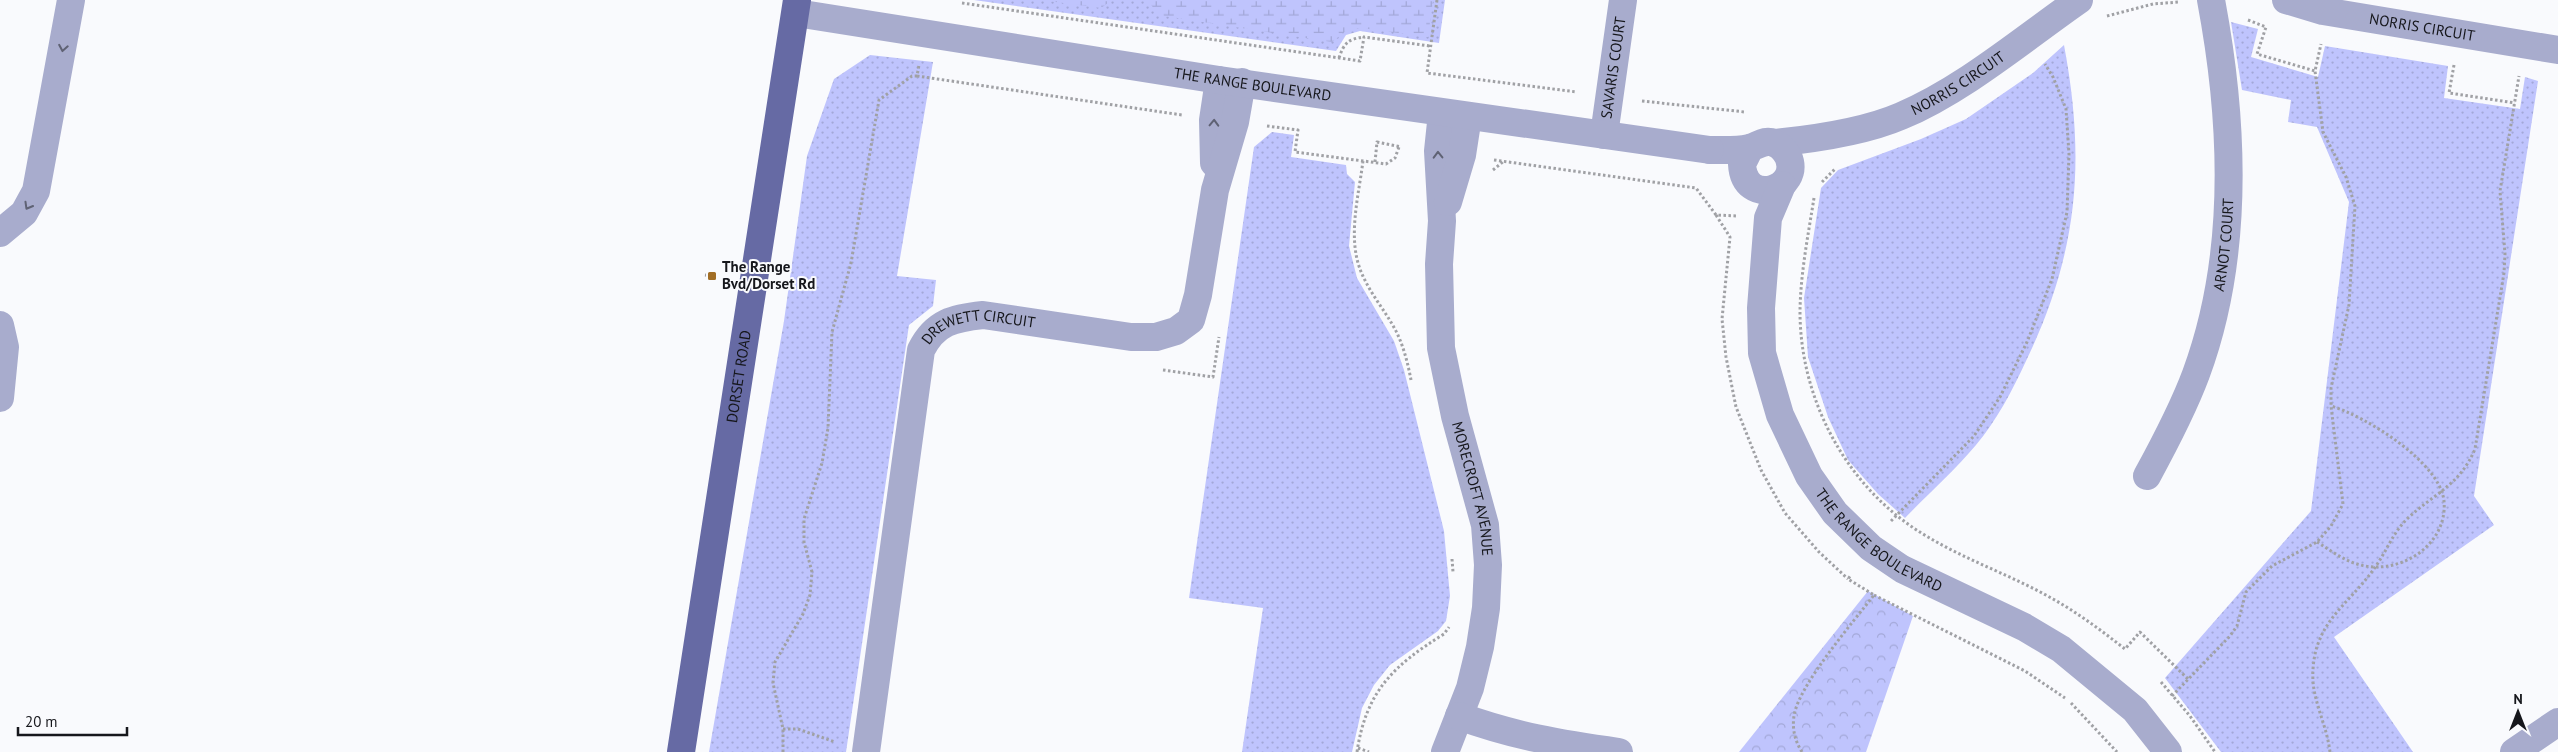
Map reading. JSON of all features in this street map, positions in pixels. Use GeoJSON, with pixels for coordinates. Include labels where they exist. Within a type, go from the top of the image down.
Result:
{"type":"FeatureCollection","features":[{"type":"Feature","properties":{"kind":"main road","name":"DORSET ROAD"},"geometry":{"type":"LineString","coordinates":[[682,752],[797,7]]}},
{"type":"Feature","properties":{"kind":"street"},"geometry":{"type":"LineString","coordinates":[[0,233],[24,213],[36,191],[71,0]]}},
{"type":"Feature","properties":{"kind":"street","name":"SAVARIS COURT"},"geometry":{"type":"LineString","coordinates":[[1604,135],[1623,0]]}},
{"type":"Feature","properties":{"kind":"street","name":"NORRIS CIRCUIT"},"geometry":{"type":"LineString","coordinates":[[1762,146],[1823,138],[1900,116],[1974,76],[2079,0]]}},
{"type":"Feature","properties":{"kind":"street","name":"ARNOT COURT"},"geometry":{"type":"LineString","coordinates":[[2147,476],[2175,424],[2196,373],[2212,319],[2223,254],[2229,188],[2229,127],[2221,50],[2211,0]]}},
{"type":"Feature","properties":{"kind":"street","name":"NORRIS CIRCUIT"},"geometry":{"type":"LineString","coordinates":[[2286,0],[2323,11],[2558,50]]}},
{"type":"Feature","properties":{"kind":"street","name":"THE RANGE BOULEVARD"},"geometry":{"type":"LineString","coordinates":[[797,7],[923,34],[1455,115],[1710,150],[1762,146]]}},
{"type":"Feature","properties":{"kind":"street","name":"DREWETT CIRCUIT"},"geometry":{"type":"LineString","coordinates":[[866,752],[921,350],[928,335],[940,326],[959,318],[983,315],[1131,337],[1156,337],[1176,331],[1191,320],[1198,295],[1230,81]]}},
{"type":"Feature","properties":{"kind":"street","name":"MORECROFT AVENUE"},"geometry":{"type":"LineString","coordinates":[[1445,752],[1470,688],[1480,647],[1486,608],[1488,565],[1485,525],[1455,416],[1442,348],[1439,264],[1442,221],[1455,115]]}},
{"type":"Feature","properties":{"kind":"street"},"geometry":{"type":"LineString","coordinates":[[1710,150],[1748,183],[1766,191],[1784,181],[1823,138]]}},
{"type":"Feature","properties":{"kind":"street"},"geometry":{"type":"LineString","coordinates":[[1768,218],[1748,183],[1742,164],[1762,146],[1781,147],[1790,161],[1784,181]]}},
{"type":"Feature","properties":{"kind":"street","name":"THE RANGE BOULEVARD"},"geometry":{"type":"LineString","coordinates":[[1784,181],[1768,218],[1761,308],[1762,353],[1780,416],[1809,476],[1836,513],[1871,548],[1902,569],[2024,627],[2061,649],[2101,679],[2135,710],[2168,752]]}},
{"type":"Feature","properties":{"kind":"street"},"geometry":{"type":"LineString","coordinates":[[0,325],[5,347],[0,398]]}},
{"type":"Feature","properties":{"kind":"street"},"geometry":{"type":"LineString","coordinates":[[1459,716],[1504,732],[1545,742],[1619,752]]}},
{"type":"Feature","properties":{"kind":"street"},"geometry":{"type":"LineString","coordinates":[[2514,752],[2558,722]]}},
{"type":"Feature","properties":{"kind":"path"},"geometry":{"type":"LineString","coordinates":[[1437,0],[1427,73],[1713,110],[1755,112]]}},
{"type":"Feature","properties":{"kind":"path"},"geometry":{"type":"LineString","coordinates":[[958,3],[1360,61],[1364,37]]}},
{"type":"Feature","properties":{"kind":"path"},"geometry":{"type":"LineString","coordinates":[[918,76],[923,34]]}},
{"type":"Feature","properties":{"kind":"path"},"geometry":{"type":"LineString","coordinates":[[1339,58],[1344,45],[1351,39],[1364,37],[1430,46]]}},
{"type":"Feature","properties":{"kind":"path"},"geometry":{"type":"LineString","coordinates":[[2172,696],[2230,636],[2237,626],[2246,592],[2272,566],[2317,542],[2331,526],[2343,504],[2331,406],[2334,365],[2350,298],[2355,206],[2346,177],[2324,132],[2315,71],[2322,41]]}},
{"type":"Feature","properties":{"kind":"path"},"geometry":{"type":"LineString","coordinates":[[2040,57],[2053,77],[2066,109],[2069,154],[2066,212],[2052,279],[2027,342],[2000,397],[1979,428],[1895,516],[1848,578],[1874,595],[2025,671],[2068,700],[2117,752]]}},
{"type":"Feature","properties":{"kind":"path"},"geometry":{"type":"LineString","coordinates":[[2454,62],[2449,93],[2515,103]]}},
{"type":"Feature","properties":{"kind":"path"},"geometry":{"type":"LineString","coordinates":[[2330,752],[2328,732],[2313,684],[2316,652],[2322,633],[2336,612],[2376,566],[2406,520],[2441,492],[2468,466],[2476,449],[2504,273],[2505,254],[2500,191],[2520,73]]}},
{"type":"Feature","properties":{"kind":"path"},"geometry":{"type":"LineString","coordinates":[[783,752],[783,730],[773,683],[775,662],[803,614],[810,595],[812,572],[804,542],[804,519],[822,462],[828,428],[832,332],[851,263],[879,100],[912,76],[918,76],[1224,121],[1298,130],[1295,152],[1386,164],[1395,158],[1399,147]]}},
{"type":"Feature","properties":{"kind":"path"},"geometry":{"type":"LineString","coordinates":[[1263,132],[1270,127]]}},
{"type":"Feature","properties":{"kind":"path"},"geometry":{"type":"LineString","coordinates":[[1375,162],[1377,142],[1399,147],[1696,188],[1716,215],[1810,222]]}},
{"type":"Feature","properties":{"kind":"path"},"geometry":{"type":"LineString","coordinates":[[1363,161],[1355,229],[1358,263],[1369,288],[1396,332],[1405,353],[1412,381]]}},
{"type":"Feature","properties":{"kind":"path"},"geometry":{"type":"LineString","coordinates":[[1816,187],[1836,167]]}},
{"type":"Feature","properties":{"kind":"path"},"geometry":{"type":"LineString","coordinates":[[1815,196],[1810,222],[1800,315],[1804,358],[1818,405],[1838,449],[1861,482],[1895,516],[1927,537],[2053,598],[2124,649],[2140,632],[2188,679]]}},
{"type":"Feature","properties":{"kind":"path"},"geometry":{"type":"LineString","coordinates":[[705,275],[712,276]]}},
{"type":"Feature","properties":{"kind":"path"},"geometry":{"type":"LineString","coordinates":[[1156,369],[1213,377],[1221,329]]}},
{"type":"Feature","properties":{"kind":"path"},"geometry":{"type":"LineString","coordinates":[[2317,542],[2358,565],[2376,566],[2406,561],[2425,550],[2438,536],[2443,517],[2444,501],[2441,492],[2433,478],[2410,452],[2370,423],[2331,406]]}},
{"type":"Feature","properties":{"kind":"path"},"geometry":{"type":"LineString","coordinates":[[1452,557],[1453,574]]}},
{"type":"Feature","properties":{"kind":"path"},"geometry":{"type":"LineString","coordinates":[[1800,752],[1793,734],[1794,714],[1801,693],[1874,595]]}},
{"type":"Feature","properties":{"kind":"path"},"geometry":{"type":"LineString","coordinates":[[1369,752],[1357,750],[1373,696],[1397,667],[1444,634],[1453,620]]}},
{"type":"Feature","properties":{"kind":"path"},"geometry":{"type":"LineString","coordinates":[[2161,682],[2190,716],[2214,752]]}},
{"type":"Feature","properties":{"kind":"green space"},"geometry":{"type":"Polygon","coordinates":[[[974,0],[1445,0],[1439,43],[1360,31],[1346,35],[1336,51],[974,0]]]}},
{"type":"Feature","properties":{"kind":"green space"},"geometry":{"type":"Polygon","coordinates":[[[1041,0],[1112,0],[1101,8],[1041,0]]]}},
{"type":"Feature","properties":{"kind":"green space"},"geometry":{"type":"Polygon","coordinates":[[[1145,0],[1433,0],[1428,37],[1361,28],[1347,30],[1332,42],[1158,15],[1145,0]]]}},
{"type":"Feature","properties":{"kind":"green space"},"geometry":{"type":"Polygon","coordinates":[[[2231,22],[2258,29],[2251,57],[2318,77],[2325,46],[2448,66],[2444,98],[2520,109],[2525,77],[2538,81],[2474,496],[2494,525],[2334,637],[2413,752],[2221,752],[2165,678],[2311,511],[2349,202],[2317,127],[2288,122],[2291,100],[2242,90],[2231,22]]]}},
{"type":"Feature","properties":{"kind":"green space"},"geometry":{"type":"Polygon","coordinates":[[[2064,45],[2075,129],[2075,168],[2073,206],[2067,244],[2057,283],[2026,361],[2010,394],[1997,415],[1968,455],[1905,518],[1878,494],[1848,460],[1828,417],[1808,357],[1804,298],[1821,188],[1838,170],[1921,139],[1966,119],[2033,73],[2064,45]]]}},
{"type":"Feature","properties":{"kind":"green space"},"geometry":{"type":"Polygon","coordinates":[[[870,55],[933,62],[897,276],[936,280],[933,306],[909,325],[846,752],[709,752],[784,321],[807,156],[834,79],[870,55]]]}},
{"type":"Feature","properties":{"kind":"green space"},"geometry":{"type":"Polygon","coordinates":[[[1272,132],[1294,135],[1291,157],[1346,165],[1347,174],[1355,182],[1349,246],[1357,278],[1394,341],[1404,370],[1444,531],[1450,596],[1446,621],[1438,631],[1390,665],[1374,685],[1362,708],[1352,752],[1242,752],[1263,608],[1189,598],[1254,147],[1272,132]]]}},
{"type":"Feature","properties":{"kind":"green space"},"geometry":{"type":"Polygon","coordinates":[[[1868,591],[1913,616],[1866,752],[1739,752],[1868,591]]]}},
{"type":"Feature","properties":{"kind":"place","name":"The Range Bvd/Dorset Rd"},"geometry":{"type":"Point","coordinates":[712,276]}}]}
